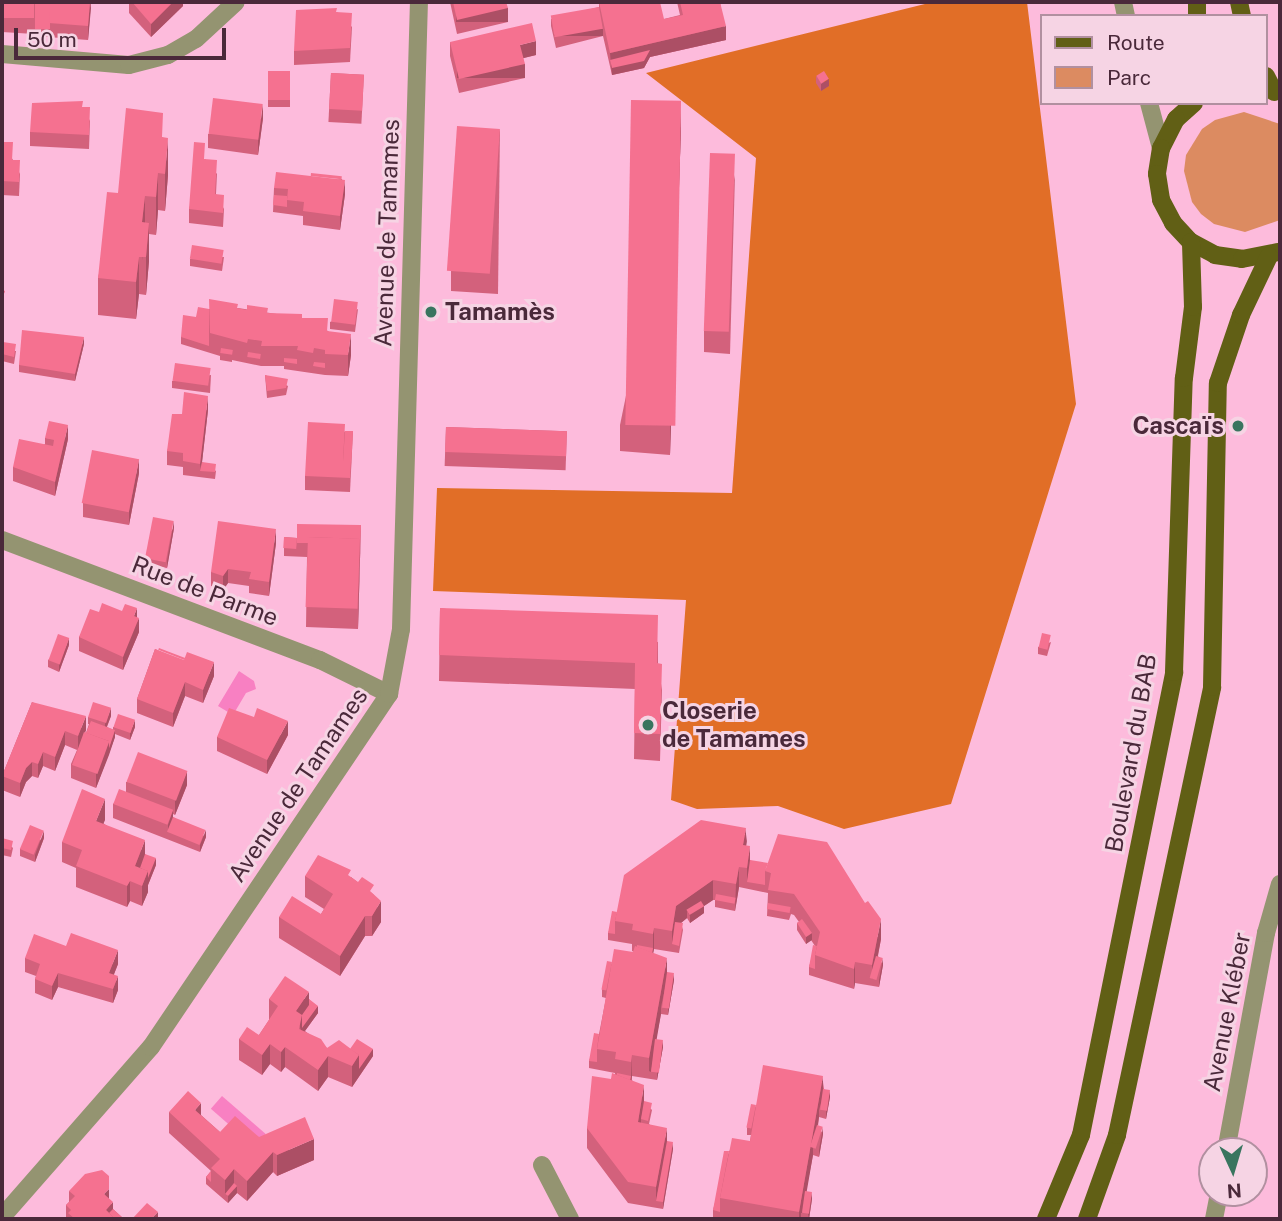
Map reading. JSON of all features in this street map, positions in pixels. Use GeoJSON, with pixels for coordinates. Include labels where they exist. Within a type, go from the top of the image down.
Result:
{"type":"FeatureCollection","features":[{"type":"Feature","properties":{"kind":"main road"},"geometry":{"type":"LineString","coordinates":[[1192,105],[1176,120],[1161,148],[1157,174],[1161,200],[1173,223],[1191,242],[1215,255],[1242,260],[1275,253]]}},
{"type":"Feature","properties":{"kind":"main road","name":"Boulevard du BAB"},"geometry":{"type":"LineString","coordinates":[[1046,1219],[1081,1135],[1174,672],[1184,378],[1193,307],[1191,242]]}},
{"type":"Feature","properties":{"kind":"main road"},"geometry":{"type":"LineString","coordinates":[[1087,1219],[1117,1135],[1212,687],[1218,383],[1241,315],[1275,253]]}},
{"type":"Feature","properties":{"kind":"street"},"geometry":{"type":"LineString","coordinates":[[2,54],[129,65],[169,55],[196,38],[236,2]]}},
{"type":"Feature","properties":{"kind":"street","name":"Avenue de Tamames"},"geometry":{"type":"LineString","coordinates":[[2,1217],[151,1047],[389,694],[401,629],[419,2]]}},
{"type":"Feature","properties":{"kind":"street"},"geometry":{"type":"LineString","coordinates":[[1150,105],[1161,148]]}},
{"type":"Feature","properties":{"kind":"street","name":"Rue de Parme"},"geometry":{"type":"LineString","coordinates":[[2,540],[320,660],[389,694]]}},
{"type":"Feature","properties":{"kind":"street","name":"Avenue Kléber"},"geometry":{"type":"LineString","coordinates":[[1229,1137],[1266,933],[1280,884]]}},
{"type":"Feature","properties":{"kind":"street"},"geometry":{"type":"LineString","coordinates":[[542,1165],[570,1219]]}},
{"type":"Feature","properties":{"kind":"green space"},"geometry":{"type":"Polygon","coordinates":[[[1244,112],[1280,124],[1280,220],[1245,232],[1214,224],[1201,214],[1192,202],[1184,171],[1186,155],[1202,129],[1215,120],[1244,112]]]}},
{"type":"Feature","properties":{"kind":"shaded area"},"geometry":{"type":"Polygon","coordinates":[[[933,2],[1027,2],[1076,404],[951,804],[844,829],[778,806],[697,809],[671,800],[686,600],[433,591],[437,488],[732,493],[756,158],[646,73],[933,2]]]}},
{"type":"Feature","properties":{"kind":"shaded area"},"geometry":{"type":"Polygon","coordinates":[[[239,671],[254,681],[256,689],[246,693],[233,715],[218,706],[239,671]]]}},
{"type":"Feature","properties":{"kind":"shaded area"},"geometry":{"type":"Polygon","coordinates":[[[222,1096],[266,1134],[255,1147],[211,1109],[222,1096]]]}},
{"type":"Feature","properties":{"kind":"building"},"geometry":{"type":"Polygon","coordinates":[[[2,2],[34,2],[34,18],[2,18],[2,2]]]}},
{"type":"Feature","properties":{"kind":"building"},"geometry":{"type":"Polygon","coordinates":[[[35,2],[50,2],[50,29],[35,29],[35,2]]]}},
{"type":"Feature","properties":{"kind":"building"},"geometry":{"type":"Polygon","coordinates":[[[50,2],[90,2],[88,26],[49,23],[50,2]]]}},
{"type":"Feature","properties":{"kind":"building"},"geometry":{"type":"Polygon","coordinates":[[[132,2],[173,2],[151,24],[132,2]]]}},
{"type":"Feature","properties":{"kind":"building"},"geometry":{"type":"Polygon","coordinates":[[[453,2],[506,2],[508,8],[457,20],[453,2]]]}},
{"type":"Feature","properties":{"kind":"building"},"geometry":{"type":"Polygon","coordinates":[[[599,2],[660,2],[664,19],[683,15],[680,2],[720,2],[726,26],[610,53],[599,2]]]}},
{"type":"Feature","properties":{"kind":"building"},"geometry":{"type":"Polygon","coordinates":[[[599,7],[603,29],[555,37],[551,16],[599,7]]]}},
{"type":"Feature","properties":{"kind":"building"},"geometry":{"type":"Polygon","coordinates":[[[337,8],[336,12],[352,13],[350,48],[294,51],[296,10],[337,8]]]}},
{"type":"Feature","properties":{"kind":"building"},"geometry":{"type":"Polygon","coordinates":[[[532,23],[536,41],[520,45],[525,64],[459,79],[450,42],[532,23]]]}},
{"type":"Feature","properties":{"kind":"building"},"geometry":{"type":"Polygon","coordinates":[[[650,50],[644,61],[612,68],[610,60],[650,50]]]}},
{"type":"Feature","properties":{"kind":"building"},"geometry":{"type":"Polygon","coordinates":[[[268,71],[290,71],[290,100],[268,100],[268,71]]]}},
{"type":"Feature","properties":{"kind":"building"},"geometry":{"type":"Polygon","coordinates":[[[824,71],[829,79],[821,83],[816,76],[824,71]]]}},
{"type":"Feature","properties":{"kind":"building"},"geometry":{"type":"Polygon","coordinates":[[[331,73],[364,75],[362,111],[329,109],[331,73]]]}},
{"type":"Feature","properties":{"kind":"building"},"geometry":{"type":"Polygon","coordinates":[[[213,98],[263,104],[258,140],[209,134],[213,98]]]}},
{"type":"Feature","properties":{"kind":"building"},"geometry":{"type":"Polygon","coordinates":[[[631,100],[681,101],[675,426],[625,425],[631,100]]]}},
{"type":"Feature","properties":{"kind":"building"},"geometry":{"type":"Polygon","coordinates":[[[83,101],[82,107],[90,107],[89,135],[30,132],[32,103],[83,101]]]}},
{"type":"Feature","properties":{"kind":"building"},"geometry":{"type":"Polygon","coordinates":[[[126,108],[163,113],[162,137],[168,138],[165,174],[158,173],[156,197],[145,196],[142,222],[149,223],[146,257],[139,257],[136,282],[98,278],[107,192],[118,193],[126,108]]]}},
{"type":"Feature","properties":{"kind":"building"},"geometry":{"type":"Polygon","coordinates":[[[457,126],[500,129],[490,274],[447,271],[457,126]]]}},
{"type":"Feature","properties":{"kind":"building"},"geometry":{"type":"Polygon","coordinates":[[[2,142],[13,142],[12,160],[20,160],[19,182],[2,181],[2,142]]]}},
{"type":"Feature","properties":{"kind":"building"},"geometry":{"type":"Polygon","coordinates":[[[194,142],[205,143],[204,159],[217,160],[215,194],[224,195],[223,213],[189,209],[194,142]]]}},
{"type":"Feature","properties":{"kind":"building"},"geometry":{"type":"Polygon","coordinates":[[[710,153],[735,154],[729,332],[704,331],[710,153]]]}},
{"type":"Feature","properties":{"kind":"building"},"geometry":{"type":"Polygon","coordinates":[[[276,172],[345,180],[340,216],[303,211],[304,202],[287,200],[288,189],[274,188],[276,172]]]}},
{"type":"Feature","properties":{"kind":"building"},"geometry":{"type":"Polygon","coordinates":[[[311,173],[342,176],[342,179],[311,176],[311,173]]]}},
{"type":"Feature","properties":{"kind":"building"},"geometry":{"type":"Polygon","coordinates":[[[274,195],[287,196],[287,207],[273,205],[274,195]]]}},
{"type":"Feature","properties":{"kind":"building"},"geometry":{"type":"Polygon","coordinates":[[[192,245],[224,250],[221,264],[190,259],[192,245]]]}},
{"type":"Feature","properties":{"kind":"building"},"geometry":{"type":"Polygon","coordinates":[[[209,299],[238,304],[237,308],[247,310],[247,305],[268,308],[267,313],[302,314],[302,318],[328,318],[327,331],[351,334],[348,355],[325,354],[325,350],[314,348],[313,353],[297,350],[298,346],[261,346],[262,341],[248,339],[247,343],[210,333],[209,299]]]}},
{"type":"Feature","properties":{"kind":"building"},"geometry":{"type":"Polygon","coordinates":[[[334,299],[358,302],[355,325],[331,322],[334,299]]]}},
{"type":"Feature","properties":{"kind":"building"},"geometry":{"type":"Polygon","coordinates":[[[198,307],[209,309],[209,346],[181,337],[183,315],[196,317],[198,307]]]}},
{"type":"Feature","properties":{"kind":"building"},"geometry":{"type":"Polygon","coordinates":[[[22,330],[84,337],[75,374],[19,365],[22,330]]]}},
{"type":"Feature","properties":{"kind":"building"},"geometry":{"type":"Polygon","coordinates":[[[3,342],[16,344],[14,357],[2,354],[3,342]]]}},
{"type":"Feature","properties":{"kind":"building"},"geometry":{"type":"Polygon","coordinates":[[[221,348],[233,350],[232,355],[220,353],[221,348]]]}},
{"type":"Feature","properties":{"kind":"building"},"geometry":{"type":"Polygon","coordinates":[[[248,352],[261,354],[260,359],[247,357],[248,352]]]}},
{"type":"Feature","properties":{"kind":"building"},"geometry":{"type":"Polygon","coordinates":[[[284,358],[297,359],[297,364],[284,362],[284,358]]]}},
{"type":"Feature","properties":{"kind":"building"},"geometry":{"type":"Polygon","coordinates":[[[314,362],[325,363],[325,368],[313,366],[314,362]]]}},
{"type":"Feature","properties":{"kind":"building"},"geometry":{"type":"Polygon","coordinates":[[[175,363],[211,368],[208,386],[172,381],[175,363]]]}},
{"type":"Feature","properties":{"kind":"building"},"geometry":{"type":"Polygon","coordinates":[[[265,375],[288,379],[286,388],[267,391],[265,375]]]}},
{"type":"Feature","properties":{"kind":"building"},"geometry":{"type":"Polygon","coordinates":[[[184,392],[208,396],[200,464],[183,461],[183,453],[167,451],[172,414],[182,414],[184,392]]]}},
{"type":"Feature","properties":{"kind":"building"},"geometry":{"type":"Polygon","coordinates":[[[49,421],[68,425],[55,482],[13,467],[19,439],[53,446],[54,440],[45,438],[49,421]]]}},
{"type":"Feature","properties":{"kind":"building"},"geometry":{"type":"Polygon","coordinates":[[[308,422],[345,424],[343,461],[351,461],[350,478],[305,476],[308,422]]]}},
{"type":"Feature","properties":{"kind":"building"},"geometry":{"type":"Polygon","coordinates":[[[446,427],[567,431],[566,456],[445,452],[446,427]]]}},
{"type":"Feature","properties":{"kind":"building"},"geometry":{"type":"Polygon","coordinates":[[[345,431],[353,431],[351,468],[351,461],[343,461],[345,431]]]}},
{"type":"Feature","properties":{"kind":"building"},"geometry":{"type":"Polygon","coordinates":[[[92,450],[139,459],[129,512],[82,503],[92,450]]]}},
{"type":"Feature","properties":{"kind":"building"},"geometry":{"type":"Polygon","coordinates":[[[202,462],[216,464],[215,472],[200,471],[202,462]]]}},
{"type":"Feature","properties":{"kind":"building"},"geometry":{"type":"Polygon","coordinates":[[[153,517],[174,521],[166,562],[145,558],[153,517]]]}},
{"type":"Feature","properties":{"kind":"building"},"geometry":{"type":"Polygon","coordinates":[[[218,521],[276,529],[269,582],[249,579],[251,572],[228,569],[223,576],[211,572],[218,521]]]}},
{"type":"Feature","properties":{"kind":"building"},"geometry":{"type":"Polygon","coordinates":[[[297,524],[361,525],[360,545],[360,539],[308,537],[308,543],[297,543],[297,524]]]}},
{"type":"Feature","properties":{"kind":"building"},"geometry":{"type":"Polygon","coordinates":[[[284,537],[297,538],[296,549],[283,548],[284,537]]]}},
{"type":"Feature","properties":{"kind":"building"},"geometry":{"type":"Polygon","coordinates":[[[308,537],[360,539],[358,609],[306,607],[308,537]]]}},
{"type":"Feature","properties":{"kind":"building"},"geometry":{"type":"Polygon","coordinates":[[[102,603],[122,611],[125,604],[137,608],[134,616],[139,618],[123,657],[79,637],[90,609],[99,612],[102,603]]]}},
{"type":"Feature","properties":{"kind":"building"},"geometry":{"type":"Polygon","coordinates":[[[440,608],[658,615],[657,663],[662,664],[660,734],[634,733],[635,663],[439,655],[440,608]]]}},
{"type":"Feature","properties":{"kind":"building"},"geometry":{"type":"Polygon","coordinates":[[[1042,633],[1051,635],[1047,650],[1039,648],[1042,633]]]}},
{"type":"Feature","properties":{"kind":"building"},"geometry":{"type":"Polygon","coordinates":[[[58,634],[69,638],[60,664],[48,660],[58,634]]]}},
{"type":"Feature","properties":{"kind":"building"},"geometry":{"type":"Polygon","coordinates":[[[159,648],[185,658],[184,660],[159,648]]]}},
{"type":"Feature","properties":{"kind":"building"},"geometry":{"type":"Polygon","coordinates":[[[155,649],[184,660],[187,652],[214,662],[203,690],[185,682],[173,713],[137,699],[155,649]]]}},
{"type":"Feature","properties":{"kind":"building"},"geometry":{"type":"Polygon","coordinates":[[[32,702],[86,716],[78,736],[65,731],[55,757],[43,752],[38,764],[32,762],[26,768],[20,783],[2,776],[32,702]]]}},
{"type":"Feature","properties":{"kind":"building"},"geometry":{"type":"Polygon","coordinates":[[[93,702],[111,708],[106,723],[88,717],[93,702]]]}},
{"type":"Feature","properties":{"kind":"building"},"geometry":{"type":"Polygon","coordinates":[[[229,708],[254,717],[257,708],[288,721],[267,760],[217,737],[229,708]]]}},
{"type":"Feature","properties":{"kind":"building"},"geometry":{"type":"Polygon","coordinates":[[[118,714],[135,720],[130,733],[113,727],[118,714]]]}},
{"type":"Feature","properties":{"kind":"building"},"geometry":{"type":"Polygon","coordinates":[[[91,721],[115,730],[109,748],[109,741],[86,733],[91,721]]]}},
{"type":"Feature","properties":{"kind":"building"},"geometry":{"type":"Polygon","coordinates":[[[84,732],[109,741],[97,774],[72,765],[84,732]]]}},
{"type":"Feature","properties":{"kind":"building"},"geometry":{"type":"Polygon","coordinates":[[[138,752],[187,771],[176,801],[127,782],[138,752]]]}},
{"type":"Feature","properties":{"kind":"building"},"geometry":{"type":"Polygon","coordinates":[[[82,789],[105,799],[96,821],[145,840],[135,866],[148,871],[142,886],[130,881],[127,886],[76,866],[82,850],[62,842],[82,789]]]}},
{"type":"Feature","properties":{"kind":"building"},"geometry":{"type":"Polygon","coordinates":[[[119,789],[173,810],[167,825],[113,804],[119,789]]]}},
{"type":"Feature","properties":{"kind":"building"},"geometry":{"type":"Polygon","coordinates":[[[173,817],[205,830],[199,845],[167,832],[173,817]]]}},
{"type":"Feature","properties":{"kind":"building"},"geometry":{"type":"Polygon","coordinates":[[[701,820],[746,828],[743,845],[750,846],[747,868],[739,867],[736,884],[713,880],[676,906],[672,931],[654,928],[653,934],[632,930],[633,924],[615,921],[624,875],[701,820]]]}},
{"type":"Feature","properties":{"kind":"building"},"geometry":{"type":"Polygon","coordinates":[[[30,825],[44,831],[34,855],[20,849],[30,825]]]}},
{"type":"Feature","properties":{"kind":"building"},"geometry":{"type":"Polygon","coordinates":[[[778,834],[827,842],[865,903],[868,901],[881,919],[872,965],[855,962],[854,969],[815,955],[820,932],[794,894],[768,890],[771,873],[765,871],[778,834]]]}},
{"type":"Feature","properties":{"kind":"building"},"geometry":{"type":"Polygon","coordinates":[[[2,838],[13,841],[11,850],[2,848],[2,838]]]}},
{"type":"Feature","properties":{"kind":"building"},"geometry":{"type":"Polygon","coordinates":[[[145,854],[156,858],[148,878],[148,871],[140,868],[145,854]]]}},
{"type":"Feature","properties":{"kind":"building"},"geometry":{"type":"Polygon","coordinates":[[[318,855],[351,870],[348,875],[358,882],[362,877],[374,885],[370,891],[381,901],[372,916],[365,916],[340,956],[279,917],[292,896],[321,914],[333,894],[305,876],[318,855]]]}},
{"type":"Feature","properties":{"kind":"building"},"geometry":{"type":"Polygon","coordinates":[[[750,860],[768,863],[765,885],[747,882],[750,860]]]}},
{"type":"Feature","properties":{"kind":"building"},"geometry":{"type":"Polygon","coordinates":[[[716,894],[736,898],[734,904],[715,900],[716,894]]]}},
{"type":"Feature","properties":{"kind":"building"},"geometry":{"type":"Polygon","coordinates":[[[701,901],[704,906],[690,915],[686,910],[701,901]]]}},
{"type":"Feature","properties":{"kind":"building"},"geometry":{"type":"Polygon","coordinates":[[[768,903],[791,907],[790,913],[767,909],[768,903]]]}},
{"type":"Feature","properties":{"kind":"building"},"geometry":{"type":"Polygon","coordinates":[[[612,911],[617,912],[615,934],[608,933],[612,911]]]}},
{"type":"Feature","properties":{"kind":"building"},"geometry":{"type":"Polygon","coordinates":[[[802,919],[812,933],[806,937],[797,923],[802,919]]]}},
{"type":"Feature","properties":{"kind":"building"},"geometry":{"type":"Polygon","coordinates":[[[675,922],[683,923],[679,946],[672,944],[675,922]]]}},
{"type":"Feature","properties":{"kind":"building"},"geometry":{"type":"Polygon","coordinates":[[[71,933],[118,950],[109,973],[118,976],[113,989],[58,973],[52,986],[35,979],[40,964],[25,958],[34,934],[66,946],[71,933]]]}},
{"type":"Feature","properties":{"kind":"building"},"geometry":{"type":"Polygon","coordinates":[[[813,945],[817,946],[815,969],[809,967],[813,945]]]}},
{"type":"Feature","properties":{"kind":"building"},"geometry":{"type":"Polygon","coordinates":[[[635,946],[667,958],[649,1058],[632,1055],[631,1062],[615,1059],[616,1052],[597,1049],[614,949],[633,952],[635,946]]]}},
{"type":"Feature","properties":{"kind":"building"},"geometry":{"type":"Polygon","coordinates":[[[637,947],[653,948],[652,953],[637,947]]]}},
{"type":"Feature","properties":{"kind":"building"},"geometry":{"type":"Polygon","coordinates":[[[876,956],[883,958],[876,980],[870,978],[876,956]]]}},
{"type":"Feature","properties":{"kind":"building"},"geometry":{"type":"Polygon","coordinates":[[[607,961],[612,962],[606,990],[601,989],[607,961]]]}},
{"type":"Feature","properties":{"kind":"building"},"geometry":{"type":"Polygon","coordinates":[[[667,972],[674,973],[669,1009],[662,1008],[667,972]]]}},
{"type":"Feature","properties":{"kind":"building"},"geometry":{"type":"Polygon","coordinates":[[[285,976],[309,992],[296,1011],[302,1015],[299,1029],[321,1039],[327,1048],[339,1040],[359,1055],[352,1066],[328,1056],[318,1070],[285,1047],[281,1052],[270,1044],[262,1055],[239,1039],[247,1027],[259,1035],[278,1006],[269,999],[285,976]]]}},
{"type":"Feature","properties":{"kind":"building"},"geometry":{"type":"Polygon","coordinates":[[[309,999],[318,1006],[302,1028],[302,1015],[309,1005],[309,999]]]}},
{"type":"Feature","properties":{"kind":"building"},"geometry":{"type":"Polygon","coordinates":[[[594,1033],[599,1034],[597,1062],[589,1061],[594,1033]]]}},
{"type":"Feature","properties":{"kind":"building"},"geometry":{"type":"Polygon","coordinates":[[[357,1039],[373,1049],[359,1069],[359,1055],[350,1049],[357,1039]]]}},
{"type":"Feature","properties":{"kind":"building"},"geometry":{"type":"Polygon","coordinates":[[[655,1039],[663,1040],[659,1073],[651,1072],[655,1039]]]}},
{"type":"Feature","properties":{"kind":"building"},"geometry":{"type":"Polygon","coordinates":[[[763,1065],[823,1076],[799,1212],[720,1198],[732,1138],[750,1141],[763,1065]]]}},
{"type":"Feature","properties":{"kind":"building"},"geometry":{"type":"Polygon","coordinates":[[[612,1073],[644,1085],[638,1122],[667,1128],[656,1187],[628,1182],[587,1128],[592,1076],[611,1079],[612,1073]]]}},
{"type":"Feature","properties":{"kind":"building"},"geometry":{"type":"Polygon","coordinates":[[[617,1075],[631,1076],[630,1080],[617,1075]]]}},
{"type":"Feature","properties":{"kind":"building"},"geometry":{"type":"Polygon","coordinates":[[[823,1089],[830,1090],[827,1111],[820,1110],[823,1089]]]}},
{"type":"Feature","properties":{"kind":"building"},"geometry":{"type":"Polygon","coordinates":[[[188,1091],[201,1103],[195,1110],[220,1132],[235,1116],[259,1137],[305,1117],[314,1139],[277,1155],[273,1152],[247,1181],[234,1169],[225,1180],[211,1168],[220,1159],[169,1112],[188,1091]]]}},
{"type":"Feature","properties":{"kind":"building"},"geometry":{"type":"Polygon","coordinates":[[[644,1101],[652,1103],[648,1121],[641,1119],[644,1101]]]}},
{"type":"Feature","properties":{"kind":"building"},"geometry":{"type":"Polygon","coordinates":[[[751,1104],[756,1105],[751,1129],[746,1128],[751,1104]]]}},
{"type":"Feature","properties":{"kind":"building"},"geometry":{"type":"Polygon","coordinates":[[[817,1125],[823,1127],[816,1149],[810,1147],[817,1125]]]}},
{"type":"Feature","properties":{"kind":"building"},"geometry":{"type":"Polygon","coordinates":[[[667,1141],[673,1142],[663,1202],[656,1201],[667,1141]]]}},
{"type":"Feature","properties":{"kind":"building"},"geometry":{"type":"Polygon","coordinates":[[[724,1151],[729,1151],[720,1212],[713,1210],[724,1151]]]}},
{"type":"Feature","properties":{"kind":"building"},"geometry":{"type":"Polygon","coordinates":[[[102,1170],[109,1176],[109,1189],[104,1194],[113,1202],[106,1210],[113,1217],[75,1219],[68,1213],[71,1210],[66,1205],[75,1196],[69,1191],[85,1174],[102,1170]]]}},
{"type":"Feature","properties":{"kind":"building"},"geometry":{"type":"Polygon","coordinates":[[[234,1183],[237,1186],[228,1196],[225,1194],[234,1183]]]}},
{"type":"Feature","properties":{"kind":"building"},"geometry":{"type":"Polygon","coordinates":[[[805,1191],[812,1192],[809,1214],[802,1213],[805,1191]]]}},
{"type":"Feature","properties":{"kind":"building"},"geometry":{"type":"Polygon","coordinates":[[[147,1203],[158,1212],[151,1219],[132,1219],[147,1203]]]}},
{"type":"Feature","properties":{"kind":"building"},"geometry":{"type":"Polygon","coordinates":[[[113,1209],[124,1219],[113,1219],[109,1213],[113,1209]]]}},
{"type":"Feature","properties":{"kind":"place","name":"Tamamès"},"geometry":{"type":"Point","coordinates":[431,312]}},
{"type":"Feature","properties":{"kind":"place","name":"Cascaïs"},"geometry":{"type":"Point","coordinates":[1238,426]}},
{"type":"Feature","properties":{"kind":"place","name":"Closerie de Tamames"},"geometry":{"type":"Point","coordinates":[648,725]}}]}
